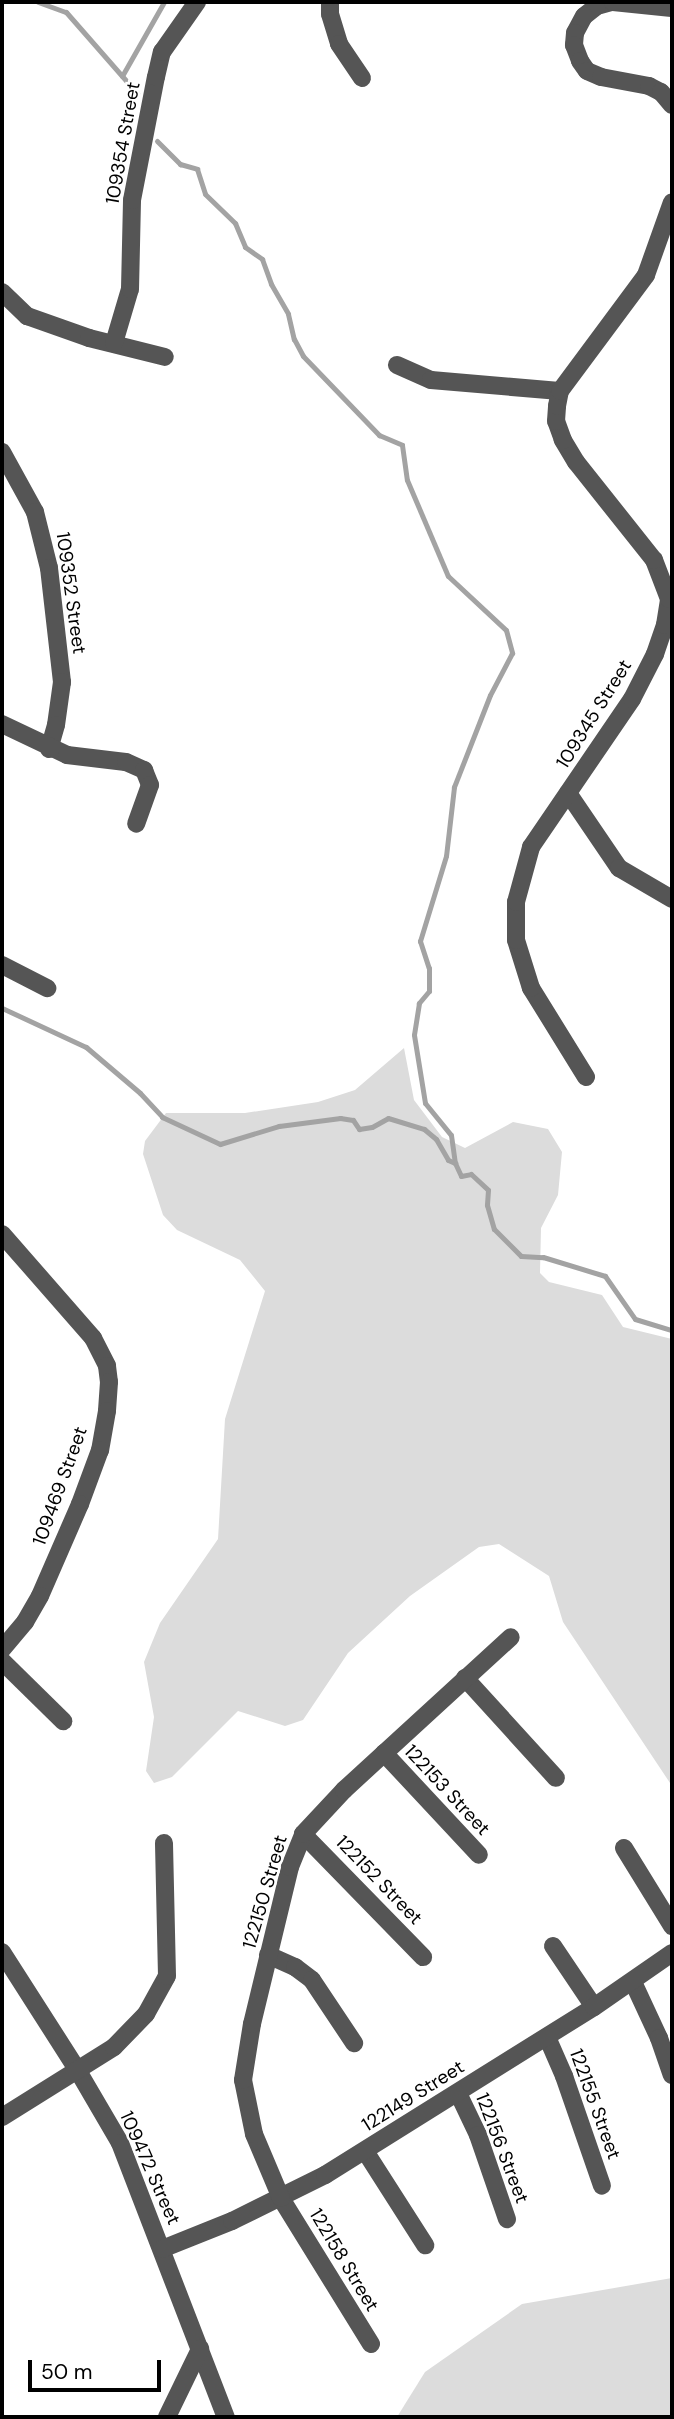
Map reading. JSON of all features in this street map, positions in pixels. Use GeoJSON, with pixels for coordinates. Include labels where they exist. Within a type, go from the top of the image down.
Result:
{"type":"FeatureCollection","features":[{"type":"Feature","properties":{"kind":"street","name":"109354 Street"},"geometry":{"type":"LineString","coordinates":[[114,343],[130,289],[132,200],[162,52],[197,2]]}},
{"type":"Feature","properties":{"kind":"street"},"geometry":{"type":"LineString","coordinates":[[330,2],[330,14],[339,44],[362,78]]}},
{"type":"Feature","properties":{"kind":"street"},"geometry":{"type":"LineString","coordinates":[[672,7],[612,2],[597,6],[584,16],[575,33],[574,44],[587,71],[601,77],[649,86],[660,92],[672,105]]}},
{"type":"Feature","properties":{"kind":"street"},"geometry":{"type":"LineString","coordinates":[[667,2],[672,7]]}},
{"type":"Feature","properties":{"kind":"street"},"geometry":{"type":"LineString","coordinates":[[397,365],[431,380],[560,391],[646,275],[672,202]]}},
{"type":"Feature","properties":{"kind":"street"},"geometry":{"type":"LineString","coordinates":[[2,292],[27,316],[165,357]]}},
{"type":"Feature","properties":{"kind":"street","name":"109345 Street"},"geometry":{"type":"LineString","coordinates":[[560,391],[556,421],[563,440],[576,462],[629,525],[654,560],[664,578],[671,609],[655,654],[632,699],[531,847],[516,902],[514,922],[521,963],[531,988],[586,1077]]}},
{"type":"Feature","properties":{"kind":"street","name":"109352 Street"},"geometry":{"type":"LineString","coordinates":[[2,452],[35,512],[49,568],[62,682],[57,725],[49,749]]}},
{"type":"Feature","properties":{"kind":"street"},"geometry":{"type":"LineString","coordinates":[[2,724],[49,749],[67,755],[126,762],[144,770],[150,785],[136,824]]}},
{"type":"Feature","properties":{"kind":"street"},"geometry":{"type":"LineString","coordinates":[[568,793],[619,868],[672,899]]}},
{"type":"Feature","properties":{"kind":"street"},"geometry":{"type":"LineString","coordinates":[[2,965],[47,988]]}},
{"type":"Feature","properties":{"kind":"street","name":"109469 Street"},"geometry":{"type":"LineString","coordinates":[[2,1234],[93,1338],[107,1366],[109,1382],[100,1450],[80,1504],[40,1596],[25,1622],[2,1649]]}},
{"type":"Feature","properties":{"kind":"street","name":"122150 Street"},"geometry":{"type":"LineString","coordinates":[[281,2198],[254,2134],[243,2080],[268,1955],[290,1867],[303,1834],[336,1797],[511,1637]]}},
{"type":"Feature","properties":{"kind":"street"},"geometry":{"type":"LineString","coordinates":[[2,1661],[63,1721]]}},
{"type":"Feature","properties":{"kind":"street"},"geometry":{"type":"LineString","coordinates":[[465,1678],[556,1778]]}},
{"type":"Feature","properties":{"kind":"street","name":"122153 Street"},"geometry":{"type":"LineString","coordinates":[[384,1754],[479,1855]]}},
{"type":"Feature","properties":{"kind":"street","name":"122152 Street"},"geometry":{"type":"LineString","coordinates":[[303,1834],[424,1957]]}},
{"type":"Feature","properties":{"kind":"street"},"geometry":{"type":"LineString","coordinates":[[2,2117],[114,2047],[146,2014],[167,1976],[164,1843]]}},
{"type":"Feature","properties":{"kind":"street"},"geometry":{"type":"LineString","coordinates":[[624,1848],[672,1926]]}},
{"type":"Feature","properties":{"kind":"street"},"geometry":{"type":"LineString","coordinates":[[553,1946],[594,2007]]}},
{"type":"Feature","properties":{"kind":"street","name":"109472 Street"},"geometry":{"type":"LineString","coordinates":[[2,1952],[78,2071],[120,2143],[226,2417]]}},
{"type":"Feature","properties":{"kind":"street","name":"122149 Street"},"geometry":{"type":"LineString","coordinates":[[162,2249],[281,2198],[365,2151],[633,1982],[672,1953]]}},
{"type":"Feature","properties":{"kind":"street"},"geometry":{"type":"LineString","coordinates":[[268,1955],[295,1967],[312,1980],[354,2043]]}},
{"type":"Feature","properties":{"kind":"street"},"geometry":{"type":"LineString","coordinates":[[633,1982],[659,2038],[672,2075]]}},
{"type":"Feature","properties":{"kind":"street","name":"122155 Street"},"geometry":{"type":"LineString","coordinates":[[547,2037],[564,2076],[602,2186]]}},
{"type":"Feature","properties":{"kind":"street","name":"122156 Street"},"geometry":{"type":"LineString","coordinates":[[458,2093],[478,2135],[507,2219]]}},
{"type":"Feature","properties":{"kind":"street"},"geometry":{"type":"LineString","coordinates":[[365,2151],[425,2245]]}},
{"type":"Feature","properties":{"kind":"street","name":"122158 Street"},"geometry":{"type":"LineString","coordinates":[[281,2198],[370,2344]]}},
{"type":"Feature","properties":{"kind":"street"},"geometry":{"type":"LineString","coordinates":[[167,2417],[200,2348]]}},
{"type":"Feature","properties":{"kind":"shaded area"},"geometry":{"type":"Polygon","coordinates":[[[404,1048],[414,1100],[442,1137],[465,1148],[513,1122],[548,1129],[562,1152],[558,1195],[541,1228],[540,1273],[549,1282],[602,1295],[623,1327],[672,1339],[672,1786],[563,1622],[549,1576],[499,1544],[479,1547],[410,1596],[348,1653],[303,1720],[285,1726],[238,1711],[172,1777],[154,1783],[146,1771],[154,1717],[144,1662],[160,1623],[218,1539],[225,1419],[265,1291],[240,1260],[177,1230],[163,1215],[143,1154],[145,1141],[166,1113],[245,1113],[318,1102],[355,1090],[404,1048]]]}},
{"type":"Feature","properties":{"kind":"shaded area"},"geometry":{"type":"Polygon","coordinates":[[[672,2278],[672,2417],[397,2417],[425,2372],[522,2304],[672,2278]]]}},
{"type":"Feature","properties":{"kind":"waterway"},"geometry":{"type":"LineString","coordinates":[[38,2],[66,12],[137,93]]}},
{"type":"Feature","properties":{"kind":"waterway"},"geometry":{"type":"LineString","coordinates":[[122,76],[164,2]]}},
{"type":"Feature","properties":{"kind":"waterway"},"geometry":{"type":"LineString","coordinates":[[157,141],[180,164],[197,169],[205,194],[235,223],[245,247],[262,259],[271,284],[288,314],[294,339],[303,356],[379,435],[402,445],[407,480],[448,576],[506,630],[512,653],[490,695],[454,787],[446,856],[420,941],[429,968],[429,991],[419,1003],[414,1035],[425,1103],[451,1135],[455,1163]]}},
{"type":"Feature","properties":{"kind":"waterway"},"geometry":{"type":"LineString","coordinates":[[2,1008],[86,1047],[140,1093],[162,1117],[220,1144],[279,1126],[340,1118],[353,1120],[359,1129],[372,1127],[388,1118],[424,1129],[436,1139],[448,1160],[455,1163],[461,1176],[471,1174],[488,1190],[487,1205],[494,1229],[521,1256],[543,1257],[605,1276],[635,1319],[672,1330]]}}]}
